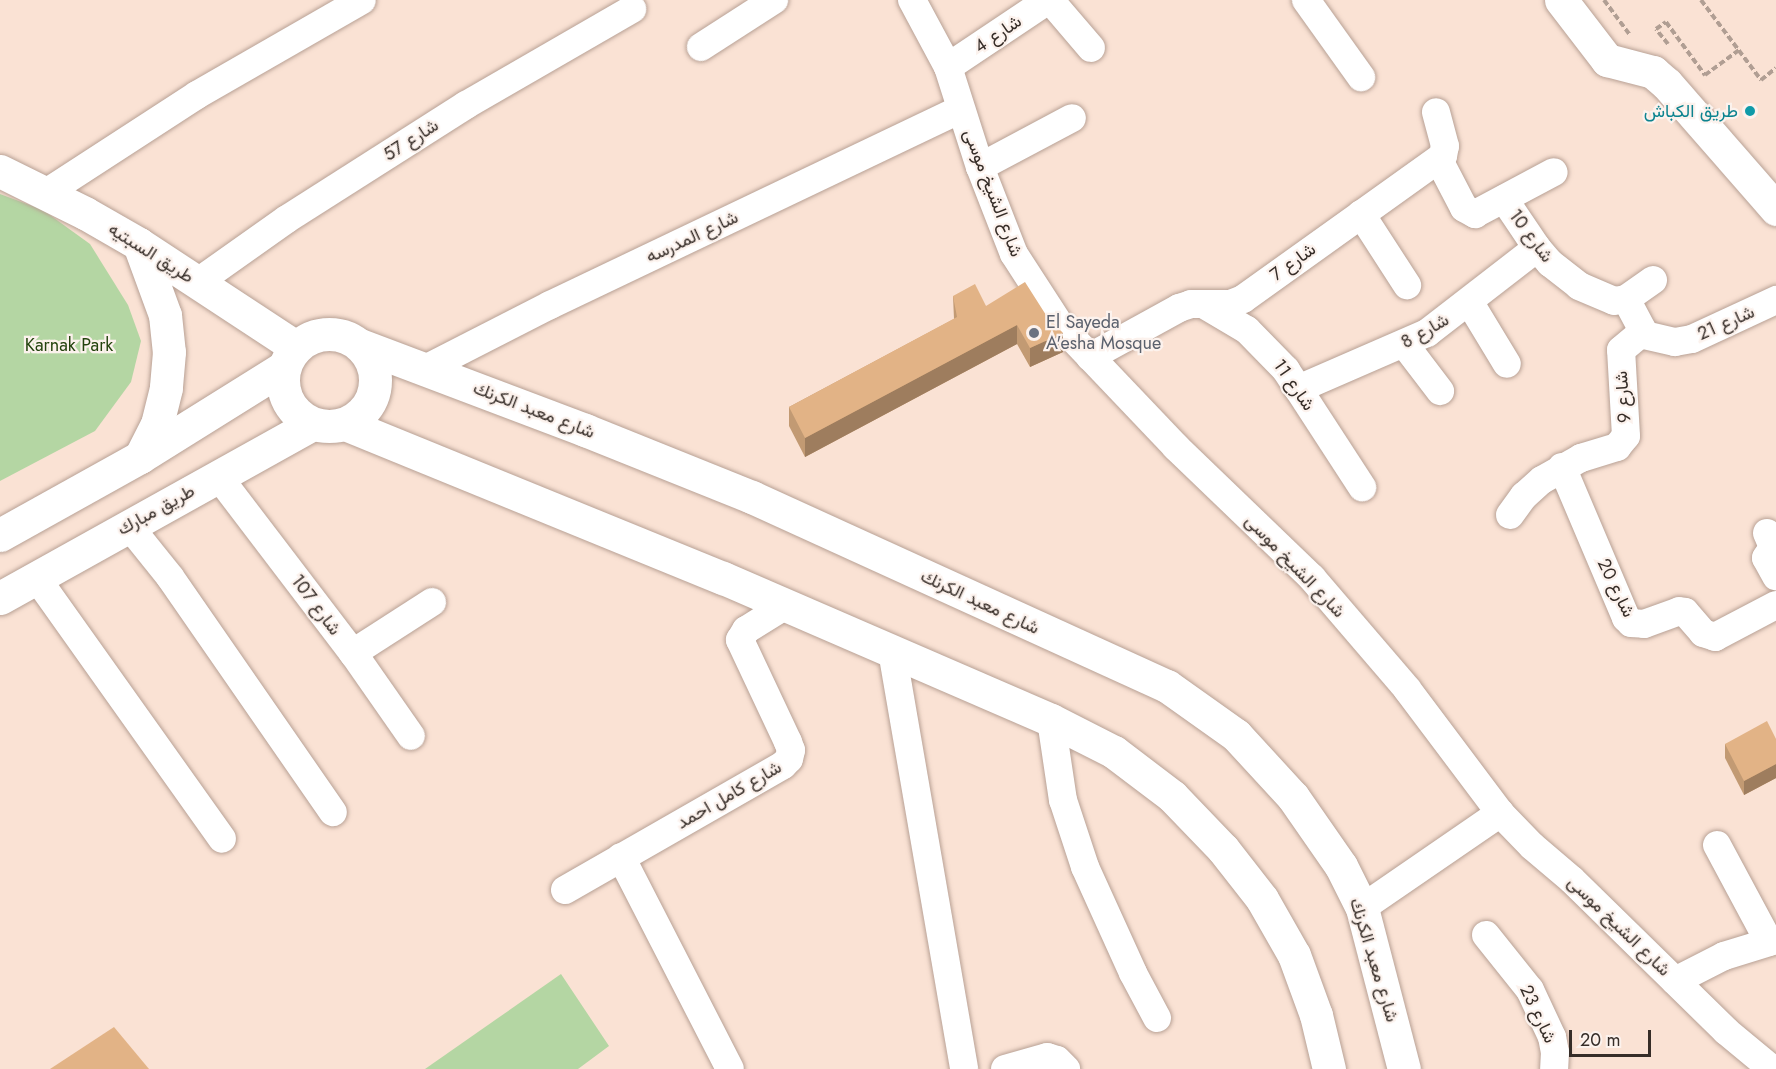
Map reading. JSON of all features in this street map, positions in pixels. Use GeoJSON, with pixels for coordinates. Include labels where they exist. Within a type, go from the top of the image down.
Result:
{"type":"FeatureCollection","features":[{"type":"Feature","properties":{"kind":"street"},"geometry":{"type":"LineString","coordinates":[[46,193],[197,95],[362,0]]}},
{"type":"Feature","properties":{"kind":"street"},"geometry":{"type":"LineString","coordinates":[[701,47],[774,0]]}},
{"type":"Feature","properties":{"kind":"street","name":"شارع الشيخ موسى"},"geometry":{"type":"LineString","coordinates":[[912,0],[948,67],[980,167],[1014,254],[1060,325],[1176,447],[1312,578],[1407,689],[1500,813],[1725,1031],[1772,1069]]}},
{"type":"Feature","properties":{"kind":"street"},"geometry":{"type":"LineString","coordinates":[[1049,0],[1091,48]]}},
{"type":"Feature","properties":{"kind":"street","name":"شارع 4"},"geometry":{"type":"LineString","coordinates":[[948,67],[1049,0]]}},
{"type":"Feature","properties":{"kind":"street"},"geometry":{"type":"LineString","coordinates":[[1561,0],[1607,60],[1653,72],[1667,84],[1776,209]]}},
{"type":"Feature","properties":{"kind":"street"},"geometry":{"type":"LineString","coordinates":[[1310,2],[1361,77]]}},
{"type":"Feature","properties":{"kind":"street","name":"شارع 57"},"geometry":{"type":"LineString","coordinates":[[198,282],[288,219],[466,105],[632,9]]}},
{"type":"Feature","properties":{"kind":"street","name":"شارع المدرسه"},"geometry":{"type":"LineString","coordinates":[[425,369],[550,304],[962,109]]}},
{"type":"Feature","properties":{"kind":"street"},"geometry":{"type":"LineString","coordinates":[[1436,112],[1445,146],[1443,156],[1439,160],[1468,212],[1481,212],[1554,171]]}},
{"type":"Feature","properties":{"kind":"street"},"geometry":{"type":"LineString","coordinates":[[980,167],[1072,118]]}},
{"type":"Feature","properties":{"kind":"street","name":"شارع 7"},"geometry":{"type":"LineString","coordinates":[[1090,357],[1179,308],[1191,304],[1230,304],[1243,299],[1439,160]]}},
{"type":"Feature","properties":{"kind":"street","name":"طريق السبتيه"},"geometry":{"type":"LineString","coordinates":[[0,171],[46,193],[139,244],[198,282],[290,357]]}},
{"type":"Feature","properties":{"kind":"street","name":"شارع 10"},"geometry":{"type":"LineString","coordinates":[[1504,199],[1537,248],[1557,269],[1579,286],[1604,299],[1614,301],[1626,299]]}},
{"type":"Feature","properties":{"kind":"street"},"geometry":{"type":"LineString","coordinates":[[1361,214],[1407,285]]}},
{"type":"Feature","properties":{"kind":"street"},"geometry":{"type":"LineString","coordinates":[[139,244],[165,315],[169,352],[162,406],[157,424],[140,457]]}},
{"type":"Feature","properties":{"kind":"street","name":"شارع 8"},"geometry":{"type":"LineString","coordinates":[[1298,389],[1405,345],[1427,333],[1470,303],[1537,248]]}},
{"type":"Feature","properties":{"kind":"street"},"geometry":{"type":"LineString","coordinates":[[1640,334],[1641,324],[1626,299],[1653,279]]}},
{"type":"Feature","properties":{"kind":"street","name":"شارع 21"},"geometry":{"type":"LineString","coordinates":[[1640,334],[1657,340],[1675,342],[1692,339],[1776,300]]}},
{"type":"Feature","properties":{"kind":"street"},"geometry":{"type":"LineString","coordinates":[[1470,303],[1507,364]]}},
{"type":"Feature","properties":{"kind":"street","name":"شارع 11"},"geometry":{"type":"LineString","coordinates":[[1203,304],[1247,330],[1286,370],[1362,487]]}},
{"type":"Feature","properties":{"kind":"street"},"geometry":{"type":"LineString","coordinates":[[0,535],[140,457],[290,357],[311,337],[328,333],[345,336],[360,345],[372,360],[376,379],[372,398],[361,414],[345,424],[329,427],[313,424],[298,415],[288,401],[283,384],[290,357]]}},
{"type":"Feature","properties":{"kind":"street","name":"شارع 9"},"geometry":{"type":"LineString","coordinates":[[1510,515],[1524,496],[1562,467],[1617,447],[1626,436],[1621,350],[1626,343],[1640,334]]}},
{"type":"Feature","properties":{"kind":"street","name":"شارع معبد الكرنك"},"geometry":{"type":"LineString","coordinates":[[360,345],[752,497],[1167,686],[1236,735],[1293,797],[1341,866],[1362,908],[1404,1069]]}},
{"type":"Feature","properties":{"kind":"street"},"geometry":{"type":"LineString","coordinates":[[1405,345],[1440,391]]}},
{"type":"Feature","properties":{"kind":"street","name":"طريق مبارك"},"geometry":{"type":"LineString","coordinates":[[0,597],[313,424]]}},
{"type":"Feature","properties":{"kind":"street"},"geometry":{"type":"LineString","coordinates":[[345,424],[786,605],[1051,720],[1114,752],[1172,796],[1223,849],[1262,899],[1294,955],[1316,1015],[1329,1069]]}},
{"type":"Feature","properties":{"kind":"street","name":"شارع 20"},"geometry":{"type":"LineString","coordinates":[[1562,467],[1626,618],[1631,623],[1644,624],[1679,611],[1684,612],[1703,633],[1715,637],[1776,605]]}},
{"type":"Feature","properties":{"kind":"street","name":"شارع 107"},"geometry":{"type":"LineString","coordinates":[[218,476],[353,653],[411,736]]}},
{"type":"Feature","properties":{"kind":"street"},"geometry":{"type":"LineString","coordinates":[[129,526],[170,577],[333,812]]}},
{"type":"Feature","properties":{"kind":"street"},"geometry":{"type":"LineString","coordinates":[[1767,533],[1773,547],[1766,558],[1776,576]]}},
{"type":"Feature","properties":{"kind":"street"},"geometry":{"type":"LineString","coordinates":[[36,577],[222,838]]}},
{"type":"Feature","properties":{"kind":"street"},"geometry":{"type":"LineString","coordinates":[[353,653],[432,603]]}},
{"type":"Feature","properties":{"kind":"street","name":"شارع كامل احمد"},"geometry":{"type":"LineString","coordinates":[[565,890],[783,765],[789,759],[791,750],[788,742],[740,640],[746,630],[786,605]]}},
{"type":"Feature","properties":{"kind":"street"},"geometry":{"type":"LineString","coordinates":[[892,651],[964,1069]]}},
{"type":"Feature","properties":{"kind":"street"},"geometry":{"type":"LineString","coordinates":[[1051,720],[1063,800],[1085,867],[1133,973],[1157,1018]]}},
{"type":"Feature","properties":{"kind":"street"},"geometry":{"type":"LineString","coordinates":[[1362,908],[1500,813]]}},
{"type":"Feature","properties":{"kind":"street"},"geometry":{"type":"LineString","coordinates":[[1675,981],[1724,956],[1773,941],[1717,845]]}},
{"type":"Feature","properties":{"kind":"street"},"geometry":{"type":"LineString","coordinates":[[621,857],[730,1069]]}},
{"type":"Feature","properties":{"kind":"street","name":"شارع 23"},"geometry":{"type":"LineString","coordinates":[[1486,935],[1530,990],[1552,1037],[1555,1052],[1554,1069]]}},
{"type":"Feature","properties":{"kind":"street"},"geometry":{"type":"LineString","coordinates":[[1005,1069],[1047,1057],[1057,1060],[1066,1069]]}},
{"type":"Feature","properties":{"kind":"path"},"geometry":{"type":"LineString","coordinates":[[1701,0],[1761,80],[1776,68]]}},
{"type":"Feature","properties":{"kind":"path"},"geometry":{"type":"LineString","coordinates":[[1670,47],[1656,29],[1666,22],[1705,75],[1739,50]]}},
{"type":"Feature","properties":{"kind":"green space","name":"Karnak Park"},"geometry":{"type":"Polygon","coordinates":[[[0,194],[43,210],[90,244],[128,305],[141,341],[131,382],[95,431],[0,481],[0,194]]]}},
{"type":"Feature","properties":{"kind":"green space"},"geometry":{"type":"Polygon","coordinates":[[[561,974],[609,1046],[578,1069],[425,1069],[561,974]]]}},
{"type":"Feature","properties":{"kind":"building"},"geometry":{"type":"Polygon","coordinates":[[[1025,282],[1046,315],[1063,333],[1030,348],[1017,325],[805,438],[789,407],[957,317],[953,296],[975,284],[986,306],[1025,282]]]}},
{"type":"Feature","properties":{"kind":"building"},"geometry":{"type":"Polygon","coordinates":[[[1767,721],[1776,739],[1776,764],[1744,781],[1725,744],[1767,721]]]}},
{"type":"Feature","properties":{"kind":"building"},"geometry":{"type":"Polygon","coordinates":[[[114,1027],[149,1069],[50,1069],[114,1027]]]}},
{"type":"Feature","properties":{"kind":"place","name":"طريق الكباش"},"geometry":{"type":"Point","coordinates":[1750,111]}},
{"type":"Feature","properties":{"kind":"place","name":"El Sayeda A'esha Mosque"},"geometry":{"type":"Point","coordinates":[1034,333]}}]}
